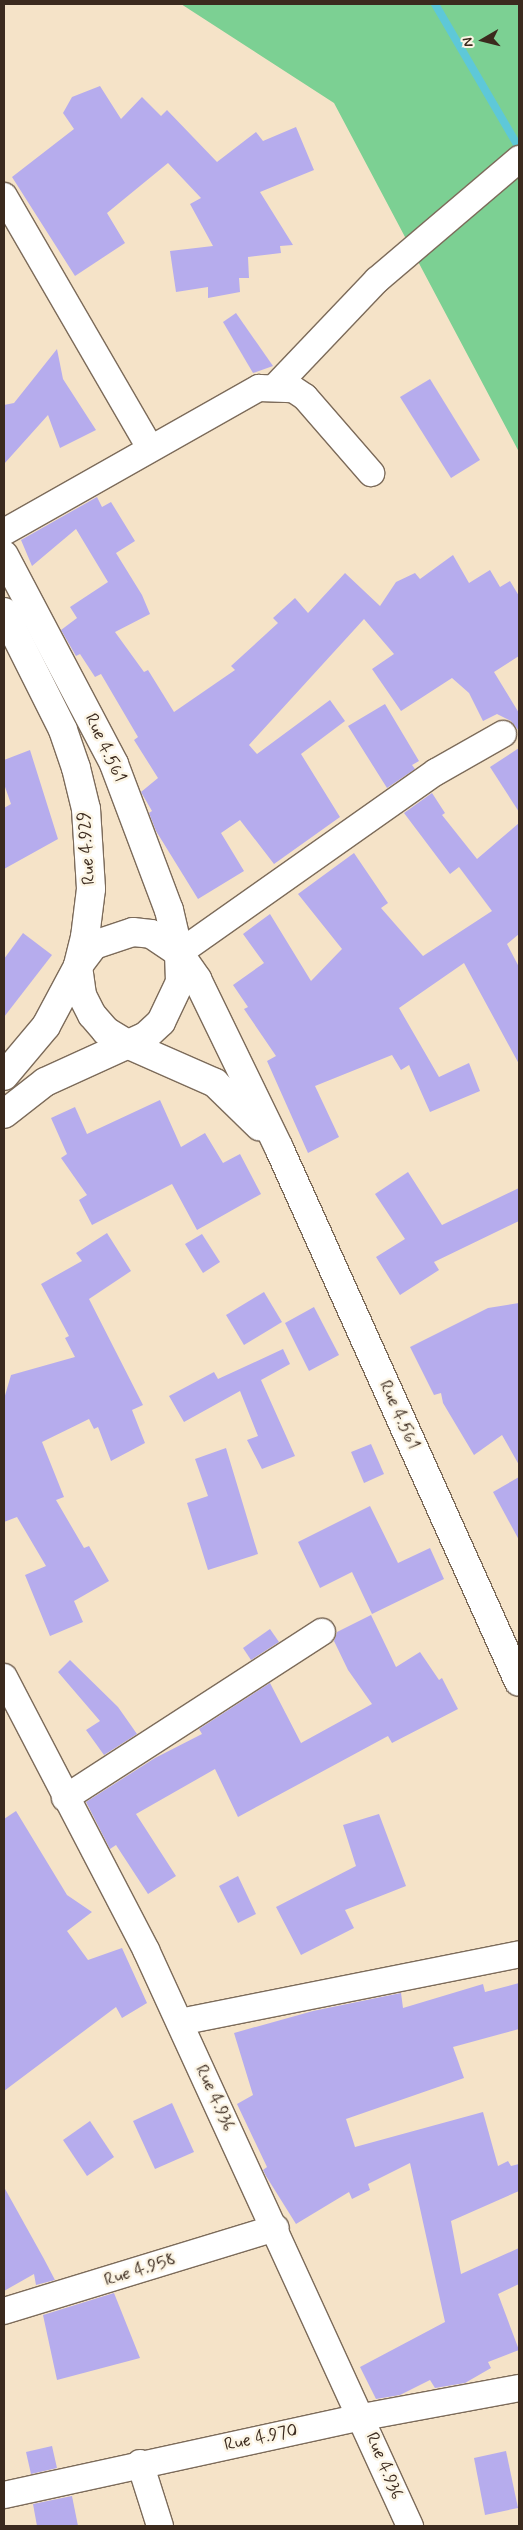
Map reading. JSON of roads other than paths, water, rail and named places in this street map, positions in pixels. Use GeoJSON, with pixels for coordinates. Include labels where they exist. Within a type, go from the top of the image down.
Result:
{"type":"FeatureCollection","features":[{"type":"Feature","properties":{"kind":"main road","name":"Rue 4.561"},"geometry":{"type":"LineString","coordinates":[[4,555],[114,764],[160,879],[179,953],[180,982],[161,1022],[129,1045],[215,1084],[279,1148]]}},
{"type":"Feature","properties":{"kind":"main road","name":"Rue 4.929"},"geometry":{"type":"LineString","coordinates":[[4,612],[63,730],[86,809],[91,889],[85,937],[78,966],[46,1026],[4,1076]]}},
{"type":"Feature","properties":{"kind":"main road"},"geometry":{"type":"LineString","coordinates":[[129,1045],[106,1031],[92,1015],[82,995],[78,966],[94,945],[133,932],[151,934],[179,953]]}},
{"type":"Feature","properties":{"kind":"main road","name":"Rue 4.561"},"geometry":{"type":"LineString","coordinates":[[179,953],[197,980],[279,1148],[519,1682]]}},
{"type":"Feature","properties":{"kind":"main road"},"geometry":{"type":"LineString","coordinates":[[4,1114],[45,1082],[129,1045]]}},
{"type":"Feature","properties":{"kind":"street"},"geometry":{"type":"LineString","coordinates":[[275,387],[377,280],[519,160]]}},
{"type":"Feature","properties":{"kind":"street"},"geometry":{"type":"LineString","coordinates":[[4,196],[150,448]]}},
{"type":"Feature","properties":{"kind":"street"},"geometry":{"type":"LineString","coordinates":[[4,532],[234,400],[259,388],[293,389],[305,397],[371,473]]}},
{"type":"Feature","properties":{"kind":"street"},"geometry":{"type":"LineString","coordinates":[[179,953],[436,772],[503,734]]}},
{"type":"Feature","properties":{"kind":"street"},"geometry":{"type":"LineString","coordinates":[[65,1798],[322,1632]]}},
{"type":"Feature","properties":{"kind":"street","name":"Rue 4.936"},"geometry":{"type":"LineString","coordinates":[[4,1677],[180,2022],[363,2417],[410,2526]]}},
{"type":"Feature","properties":{"kind":"street"},"geometry":{"type":"LineString","coordinates":[[180,2022],[519,1954]]}},
{"type":"Feature","properties":{"kind":"street","name":"Rue 4.958"},"geometry":{"type":"LineString","coordinates":[[4,2311],[276,2228]]}},
{"type":"Feature","properties":{"kind":"street","name":"Rue 4.970"},"geometry":{"type":"LineString","coordinates":[[4,2494],[140,2463],[363,2417],[519,2388]]}},
{"type":"Feature","properties":{"kind":"street"},"geometry":{"type":"LineString","coordinates":[[140,2463],[160,2526]]}},
{"type":"Feature","properties":{"kind":"waterway"},"geometry":{"type":"LineString","coordinates":[[435,4],[519,148]]}}]}
